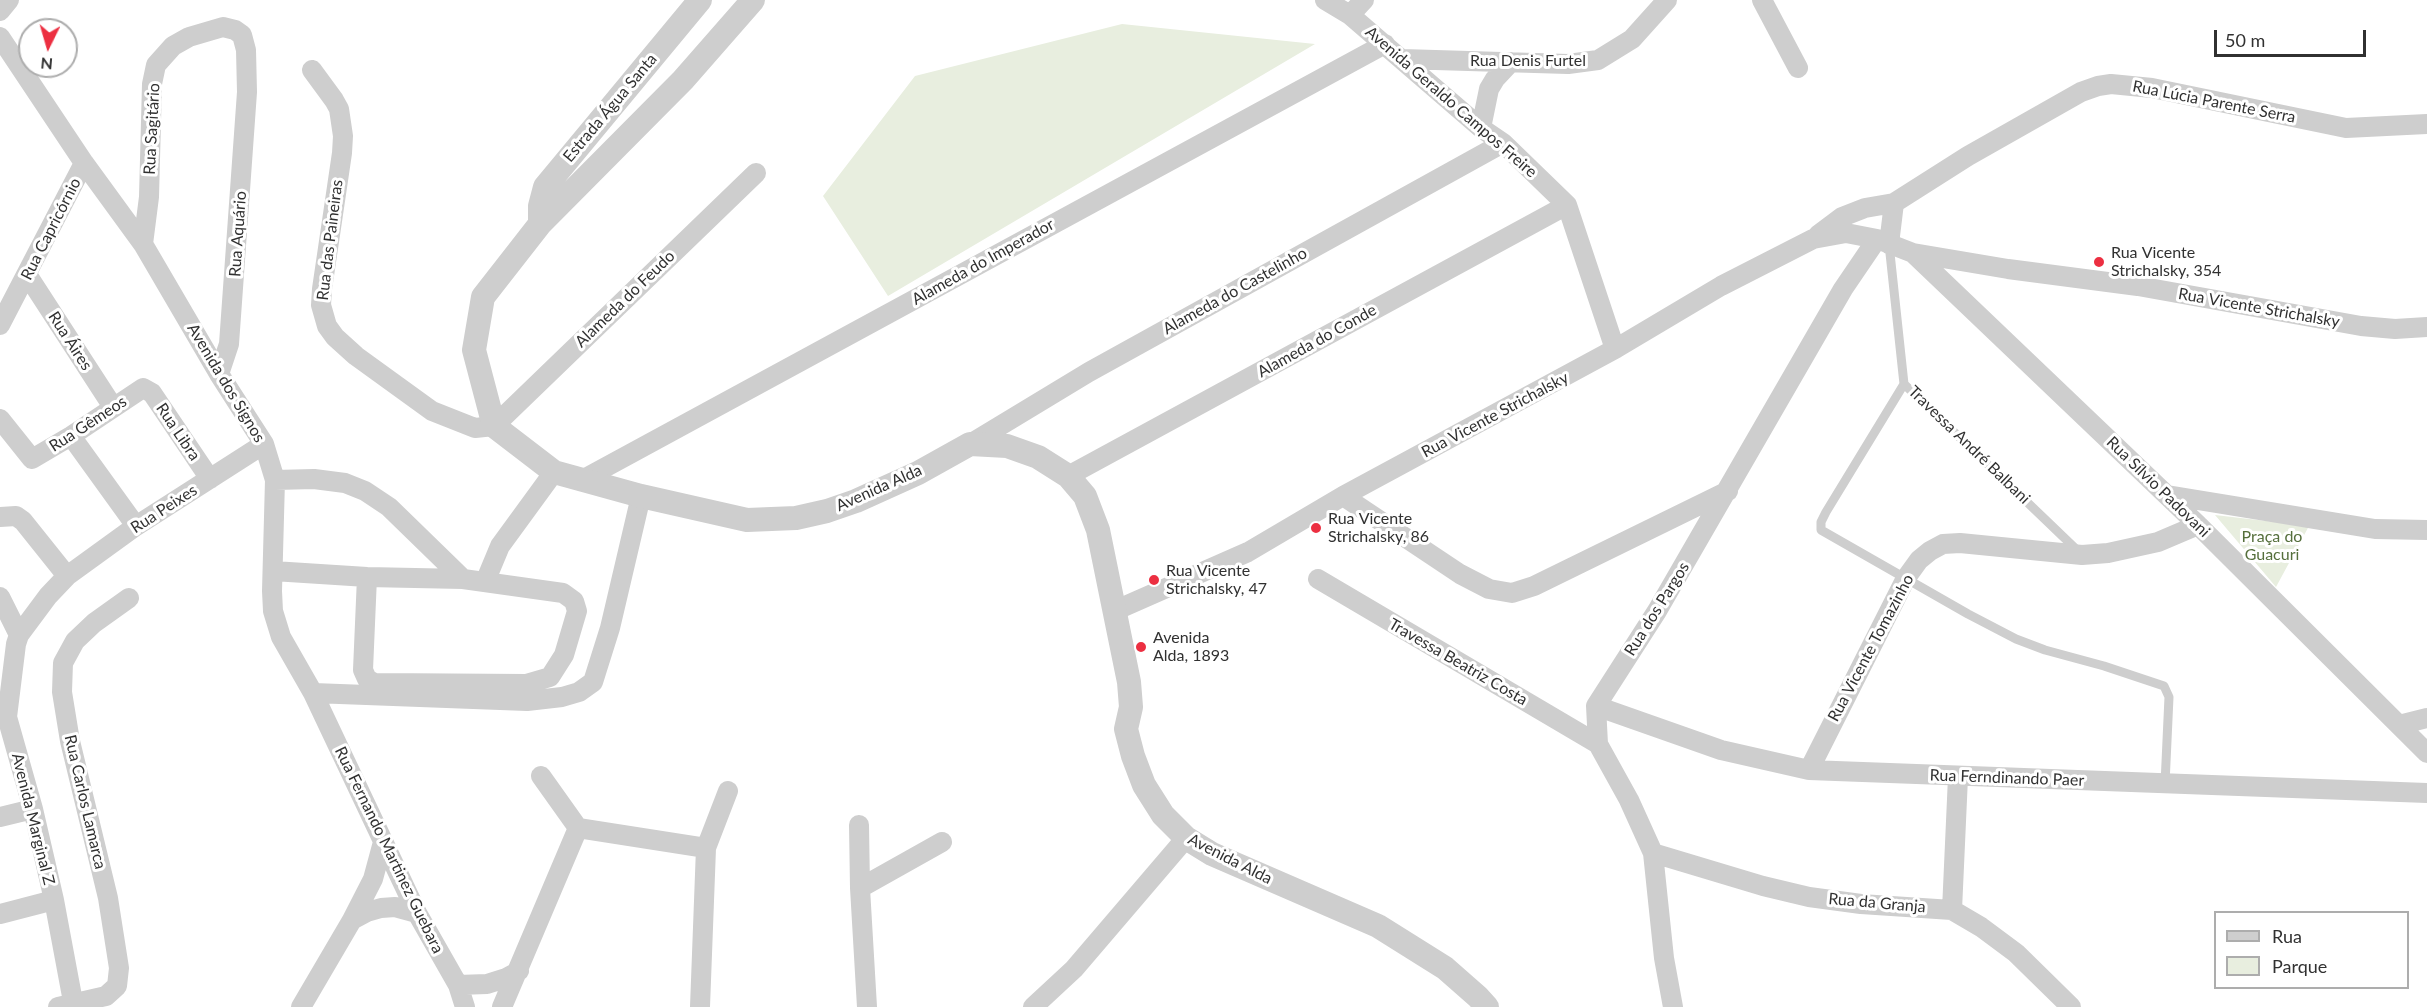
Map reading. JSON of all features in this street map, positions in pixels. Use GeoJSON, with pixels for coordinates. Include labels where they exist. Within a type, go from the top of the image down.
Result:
{"type":"FeatureCollection","features":[{"type":"Feature","properties":{"kind":"street"},"geometry":{"type":"LineString","coordinates":[[0,10],[9,0]]}},
{"type":"Feature","properties":{"kind":"street","name":"Estrada Água Santa"},"geometry":{"type":"LineString","coordinates":[[540,224],[540,206],[545,187],[700,0]]}},
{"type":"Feature","properties":{"kind":"street"},"geometry":{"type":"LineString","coordinates":[[494,426],[474,350],[483,297],[540,224],[683,80],[753,0]]}},
{"type":"Feature","properties":{"kind":"street","name":"Avenida Geraldo Campos Freire"},"geometry":{"type":"LineString","coordinates":[[1325,0],[1350,15],[1481,128],[1503,143],[1567,205],[1615,349]]}},
{"type":"Feature","properties":{"kind":"street"},"geometry":{"type":"LineString","coordinates":[[1350,15],[1364,0]]}},
{"type":"Feature","properties":{"kind":"street","name":"Rua Denis Furtel"},"geometry":{"type":"LineString","coordinates":[[1402,58],[1568,64],[1598,60],[1632,39],[1667,0]]}},
{"type":"Feature","properties":{"kind":"street"},"geometry":{"type":"LineString","coordinates":[[1762,0],[1798,68]]}},
{"type":"Feature","properties":{"kind":"street","name":"Rua Sagitário"},"geometry":{"type":"LineString","coordinates":[[143,244],[149,197],[152,84],[156,65],[173,46],[189,37],[223,27],[235,30],[242,35],[246,50],[247,92]]}},
{"type":"Feature","properties":{"kind":"street","name":"Avenida dos Signos"},"geometry":{"type":"LineString","coordinates":[[0,37],[84,163],[143,244],[219,374],[264,444],[275,480],[273,611],[281,637],[313,693]]}},
{"type":"Feature","properties":{"kind":"street","name":"Alameda do Imperador"},"geometry":{"type":"LineString","coordinates":[[582,480],[1384,44]]}},
{"type":"Feature","properties":{"kind":"street"},"geometry":{"type":"LineString","coordinates":[[1481,128],[1489,89],[1511,62]]}},
{"type":"Feature","properties":{"kind":"street","name":"Rua das Paineiras"},"geometry":{"type":"LineString","coordinates":[[312,70],[339,109],[343,136],[322,288],[321,305],[330,332],[356,356],[432,411],[475,428],[494,426]]}},
{"type":"Feature","properties":{"kind":"street","name":"Rua Lúcia Parente Serra"},"geometry":{"type":"LineString","coordinates":[[1894,202],[1968,156],[2081,93],[2111,84],[2152,88],[2346,128],[2427,124]]}},
{"type":"Feature","properties":{"kind":"street","name":"Rua Aquário"},"geometry":{"type":"LineString","coordinates":[[219,374],[229,344],[231,325],[247,92]]}},
{"type":"Feature","properties":{"kind":"street","name":"Alameda do Castelinho"},"geometry":{"type":"LineString","coordinates":[[970,444],[1089,372],[1503,143]]}},
{"type":"Feature","properties":{"kind":"street","name":"Rua Capricórnio"},"geometry":{"type":"LineString","coordinates":[[0,326],[28,276],[84,163]]}},
{"type":"Feature","properties":{"kind":"street","name":"Alameda do Feudo"},"geometry":{"type":"LineString","coordinates":[[494,426],[756,173]]}},
{"type":"Feature","properties":{"kind":"street"},"geometry":{"type":"LineString","coordinates":[[1813,239],[1842,217],[1865,208],[1894,202],[1883,242]]}},
{"type":"Feature","properties":{"kind":"street","name":"Alameda do Conde"},"geometry":{"type":"LineString","coordinates":[[1068,476],[1567,205]]}},
{"type":"Feature","properties":{"kind":"street","name":"Rua Vicente Strichalsky"},"geometry":{"type":"LineString","coordinates":[[1114,611],[1248,552],[1343,496],[1615,349],[1721,286],[1813,239],[1846,233],[1883,242]]}},
{"type":"Feature","properties":{"kind":"street","name":"Rua Sílvio Padovani"},"geometry":{"type":"LineString","coordinates":[[1883,242],[1913,253],[2198,525],[2427,753]]}},
{"type":"Feature","properties":{"kind":"street","name":"Rua dos Pargos"},"geometry":{"type":"LineString","coordinates":[[1596,706],[1657,611],[1843,290],[1883,242]]}},
{"type":"Feature","properties":{"kind":"street","name":"Rua Vicente Strichalsky"},"geometry":{"type":"LineString","coordinates":[[1913,253],[2008,269],[2138,286],[2361,326],[2396,329],[2427,327]]}},
{"type":"Feature","properties":{"kind":"street","name":"Rua Áires"},"geometry":{"type":"LineString","coordinates":[[28,276],[113,407]]}},
{"type":"Feature","properties":{"kind":"street","name":"Rua Gêmeos"},"geometry":{"type":"LineString","coordinates":[[0,419],[32,459],[143,388]]}},
{"type":"Feature","properties":{"kind":"street","name":"Rua Libra"},"geometry":{"type":"LineString","coordinates":[[143,388],[152,393],[210,479]]}},
{"type":"Feature","properties":{"kind":"street","name":"Avenida Alda"},"geometry":{"type":"LineString","coordinates":[[494,426],[554,471],[641,496],[747,520],[796,518],[856,501],[918,473],[970,444],[1007,446],[1038,457],[1068,476],[1085,496],[1098,530],[1129,682],[1131,706],[1126,729],[1133,756],[1152,799],[1163,815],[1186,838],[1212,854],[1378,926],[1445,968],[1486,1007]]}},
{"type":"Feature","properties":{"kind":"street"},"geometry":{"type":"LineString","coordinates":[[71,436],[136,526]]}},
{"type":"Feature","properties":{"kind":"street","name":"Rua Peixes"},"geometry":{"type":"LineString","coordinates":[[67,576],[136,526],[264,444]]}},
{"type":"Feature","properties":{"kind":"street"},"geometry":{"type":"LineString","coordinates":[[485,582],[500,546],[554,471]]}},
{"type":"Feature","properties":{"kind":"street"},"geometry":{"type":"LineString","coordinates":[[275,480],[314,479],[345,483],[365,491],[389,507],[463,579]]}},
{"type":"Feature","properties":{"kind":"street"},"geometry":{"type":"LineString","coordinates":[[1343,496],[1460,574],[1489,589],[1512,593],[1534,586],[1728,491]]}},
{"type":"Feature","properties":{"kind":"street"},"geometry":{"type":"LineString","coordinates":[[2167,495],[2374,529],[2427,530]]}},
{"type":"Feature","properties":{"kind":"street"},"geometry":{"type":"LineString","coordinates":[[313,693],[527,701],[562,697],[579,692],[593,682],[610,628],[641,496]]}},
{"type":"Feature","properties":{"kind":"street"},"geometry":{"type":"LineString","coordinates":[[0,517],[16,516],[23,521],[67,576]]}},
{"type":"Feature","properties":{"kind":"street","name":"Rua Vicente Tomazinho"},"geometry":{"type":"LineString","coordinates":[[1809,770],[1906,578],[1918,560],[1930,551],[1943,544],[1960,543],[2082,555],[2135,549],[2198,525]]}},
{"type":"Feature","properties":{"kind":"street"},"geometry":{"type":"LineString","coordinates":[[273,571],[367,577],[463,579],[563,593],[574,601],[577,611],[564,655],[550,677],[526,684],[374,683],[367,679],[363,670],[367,577]]}},
{"type":"Feature","properties":{"kind":"street","name":"Avenida Marginal Z"},"geometry":{"type":"LineString","coordinates":[[54,900],[33,809],[4,718],[7,659],[20,635],[48,596],[67,576]]}},
{"type":"Feature","properties":{"kind":"street","name":"Travessa Beatriz Costa"},"geometry":{"type":"LineString","coordinates":[[1318,579],[1598,744]]}},
{"type":"Feature","properties":{"kind":"street"},"geometry":{"type":"LineString","coordinates":[[0,597],[20,635]]}},
{"type":"Feature","properties":{"kind":"street","name":"Rua Carlos Lamarca"},"geometry":{"type":"LineString","coordinates":[[54,900],[68,1006],[106,996],[117,986],[118,968],[108,898],[70,741],[62,692],[63,663],[75,641],[94,622],[129,598]]}},
{"type":"Feature","properties":{"kind":"street","name":"Rua Fernando Martinez Guebara"},"geometry":{"type":"LineString","coordinates":[[313,693],[417,913],[458,985],[465,1007]]}},
{"type":"Feature","properties":{"kind":"street"},"geometry":{"type":"LineString","coordinates":[[1596,706],[1598,744],[1629,800],[1653,853],[1664,958],[1673,1007]]}},
{"type":"Feature","properties":{"kind":"street","name":"Rua Ferndinando Paer"},"geometry":{"type":"LineString","coordinates":[[1596,706],[1721,750],[1809,770],[2427,793]]}},
{"type":"Feature","properties":{"kind":"street"},"geometry":{"type":"LineString","coordinates":[[2399,725],[2427,718]]}},
{"type":"Feature","properties":{"kind":"street"},"geometry":{"type":"LineString","coordinates":[[541,776],[578,828],[706,848]]}},
{"type":"Feature","properties":{"kind":"street"},"geometry":{"type":"LineString","coordinates":[[1952,910],[1958,777]]}},
{"type":"Feature","properties":{"kind":"street"},"geometry":{"type":"LineString","coordinates":[[700,1007],[706,848],[728,791]]}},
{"type":"Feature","properties":{"kind":"street"},"geometry":{"type":"LineString","coordinates":[[0,817],[33,809]]}},
{"type":"Feature","properties":{"kind":"street"},"geometry":{"type":"LineString","coordinates":[[859,825],[867,1007]]}},
{"type":"Feature","properties":{"kind":"street"},"geometry":{"type":"LineString","coordinates":[[502,1007],[578,828]]}},
{"type":"Feature","properties":{"kind":"street"},"geometry":{"type":"LineString","coordinates":[[1033,1007],[1074,969],[1186,838]]}},
{"type":"Feature","properties":{"kind":"street"},"geometry":{"type":"LineString","coordinates":[[301,1007],[352,920],[372,879],[383,842]]}},
{"type":"Feature","properties":{"kind":"street"},"geometry":{"type":"LineString","coordinates":[[860,888],[942,842]]}},
{"type":"Feature","properties":{"kind":"street","name":"Rua da Granja"},"geometry":{"type":"LineString","coordinates":[[1653,853],[1763,886],[1809,897],[1861,904],[1952,910],[1981,927],[2016,953],[2071,1007]]}},
{"type":"Feature","properties":{"kind":"street"},"geometry":{"type":"LineString","coordinates":[[0,914],[54,900]]}},
{"type":"Feature","properties":{"kind":"street"},"geometry":{"type":"LineString","coordinates":[[352,920],[381,908],[395,907],[417,913]]}},
{"type":"Feature","properties":{"kind":"street"},"geometry":{"type":"LineString","coordinates":[[458,985],[487,984],[519,971]]}},
{"type":"Feature","properties":{"kind":"lane","name":"Travessa André Balbani"},"geometry":{"type":"LineString","coordinates":[[1883,242],[1904,384],[2082,555]]}},
{"type":"Feature","properties":{"kind":"lane"},"geometry":{"type":"LineString","coordinates":[[1904,384],[1826,512],[1821,527],[1825,533],[2016,639],[2164,686],[2169,697],[2165,784]]}},
{"type":"Feature","properties":{"kind":"green space"},"geometry":{"type":"Polygon","coordinates":[[[1122,24],[1315,44],[888,296],[823,196],[915,76],[1122,24]]]}},
{"type":"Feature","properties":{"kind":"green space","name":"Praça do Guacuri"},"geometry":{"type":"Polygon","coordinates":[[[2215,515],[2309,526],[2276,587],[2215,515]]]}},
{"type":"Feature","properties":{"kind":"place","name":"Rua Vicente Strichalsky, 354"},"geometry":{"type":"Point","coordinates":[2099,262]}},
{"type":"Feature","properties":{"kind":"place","name":"Rua Vicente Strichalsky, 86"},"geometry":{"type":"Point","coordinates":[1316,528]}},
{"type":"Feature","properties":{"kind":"place","name":"Rua Vicente Strichalsky, 47"},"geometry":{"type":"Point","coordinates":[1154,580]}},
{"type":"Feature","properties":{"kind":"place","name":"Avenida Alda, 1893"},"geometry":{"type":"Point","coordinates":[1141,647]}}]}
